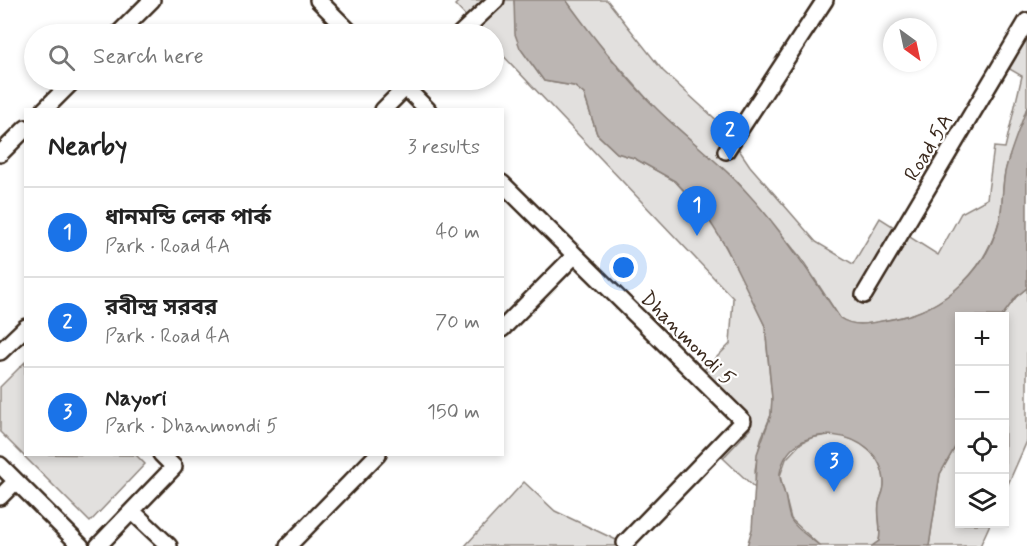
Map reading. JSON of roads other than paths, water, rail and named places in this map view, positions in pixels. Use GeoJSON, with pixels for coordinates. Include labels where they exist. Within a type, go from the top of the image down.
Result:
{"type":"FeatureCollection","features":[{"type":"Feature","properties":{"kind":"street"},"geometry":{"type":"LineString","coordinates":[[128,24],[152,0]]}},
{"type":"Feature","properties":{"kind":"street"},"geometry":{"type":"LineString","coordinates":[[318,0],[342,24]]}},
{"type":"Feature","properties":{"kind":"street"},"geometry":{"type":"LineString","coordinates":[[471,24],[496,0]]}},
{"type":"Feature","properties":{"kind":"street"},"geometry":{"type":"LineString","coordinates":[[726,151],[825,0]]}},
{"type":"Feature","properties":{"kind":"street","name":"Road 5A"},"geometry":{"type":"LineString","coordinates":[[864,295],[1027,21]]}},
{"type":"Feature","properties":{"kind":"street"},"geometry":{"type":"LineString","coordinates":[[46,108],[64,90]]}},
{"type":"Feature","properties":{"kind":"street"},"geometry":{"type":"LineString","coordinates":[[385,108],[399,90]]}},
{"type":"Feature","properties":{"kind":"street"},"geometry":{"type":"LineString","coordinates":[[412,90],[426,108]]}},
{"type":"Feature","properties":{"kind":"street"},"geometry":{"type":"LineString","coordinates":[[0,154],[24,130]]}},
{"type":"Feature","properties":{"kind":"street","name":"Dhanmondi 5"},"geometry":{"type":"LineString","coordinates":[[504,185],[742,422],[625,543]]}},
{"type":"Feature","properties":{"kind":"street"},"geometry":{"type":"LineString","coordinates":[[504,327],[575,255]]}},
{"type":"Feature","properties":{"kind":"street"},"geometry":{"type":"LineString","coordinates":[[0,352],[24,329]]}},
{"type":"Feature","properties":{"kind":"street"},"geometry":{"type":"LineString","coordinates":[[98,546],[174,467],[163,456]]}},
{"type":"Feature","properties":{"kind":"street"},"geometry":{"type":"LineString","coordinates":[[288,546],[376,456]]}},
{"type":"Feature","properties":{"kind":"street"},"geometry":{"type":"LineString","coordinates":[[0,465],[81,546]]}},
{"type":"Feature","properties":{"kind":"street"},"geometry":{"type":"LineString","coordinates":[[0,497],[16,481]]}},
{"type":"Feature","properties":{"kind":"street"},"geometry":{"type":"LineString","coordinates":[[132,511],[169,546]]}},
{"type":"Feature","properties":{"kind":"place","name":"রবীন্দ্র সরবর"},"geometry":{"type":"Point","coordinates":[730,161]}},
{"type":"Feature","properties":{"kind":"place","name":"ধানমন্ডি লেক পার্ক"},"geometry":{"type":"Point","coordinates":[697,236]}},
{"type":"Feature","properties":{"kind":"place","name":"Nayori"},"geometry":{"type":"Point","coordinates":[834,492]}}]}
